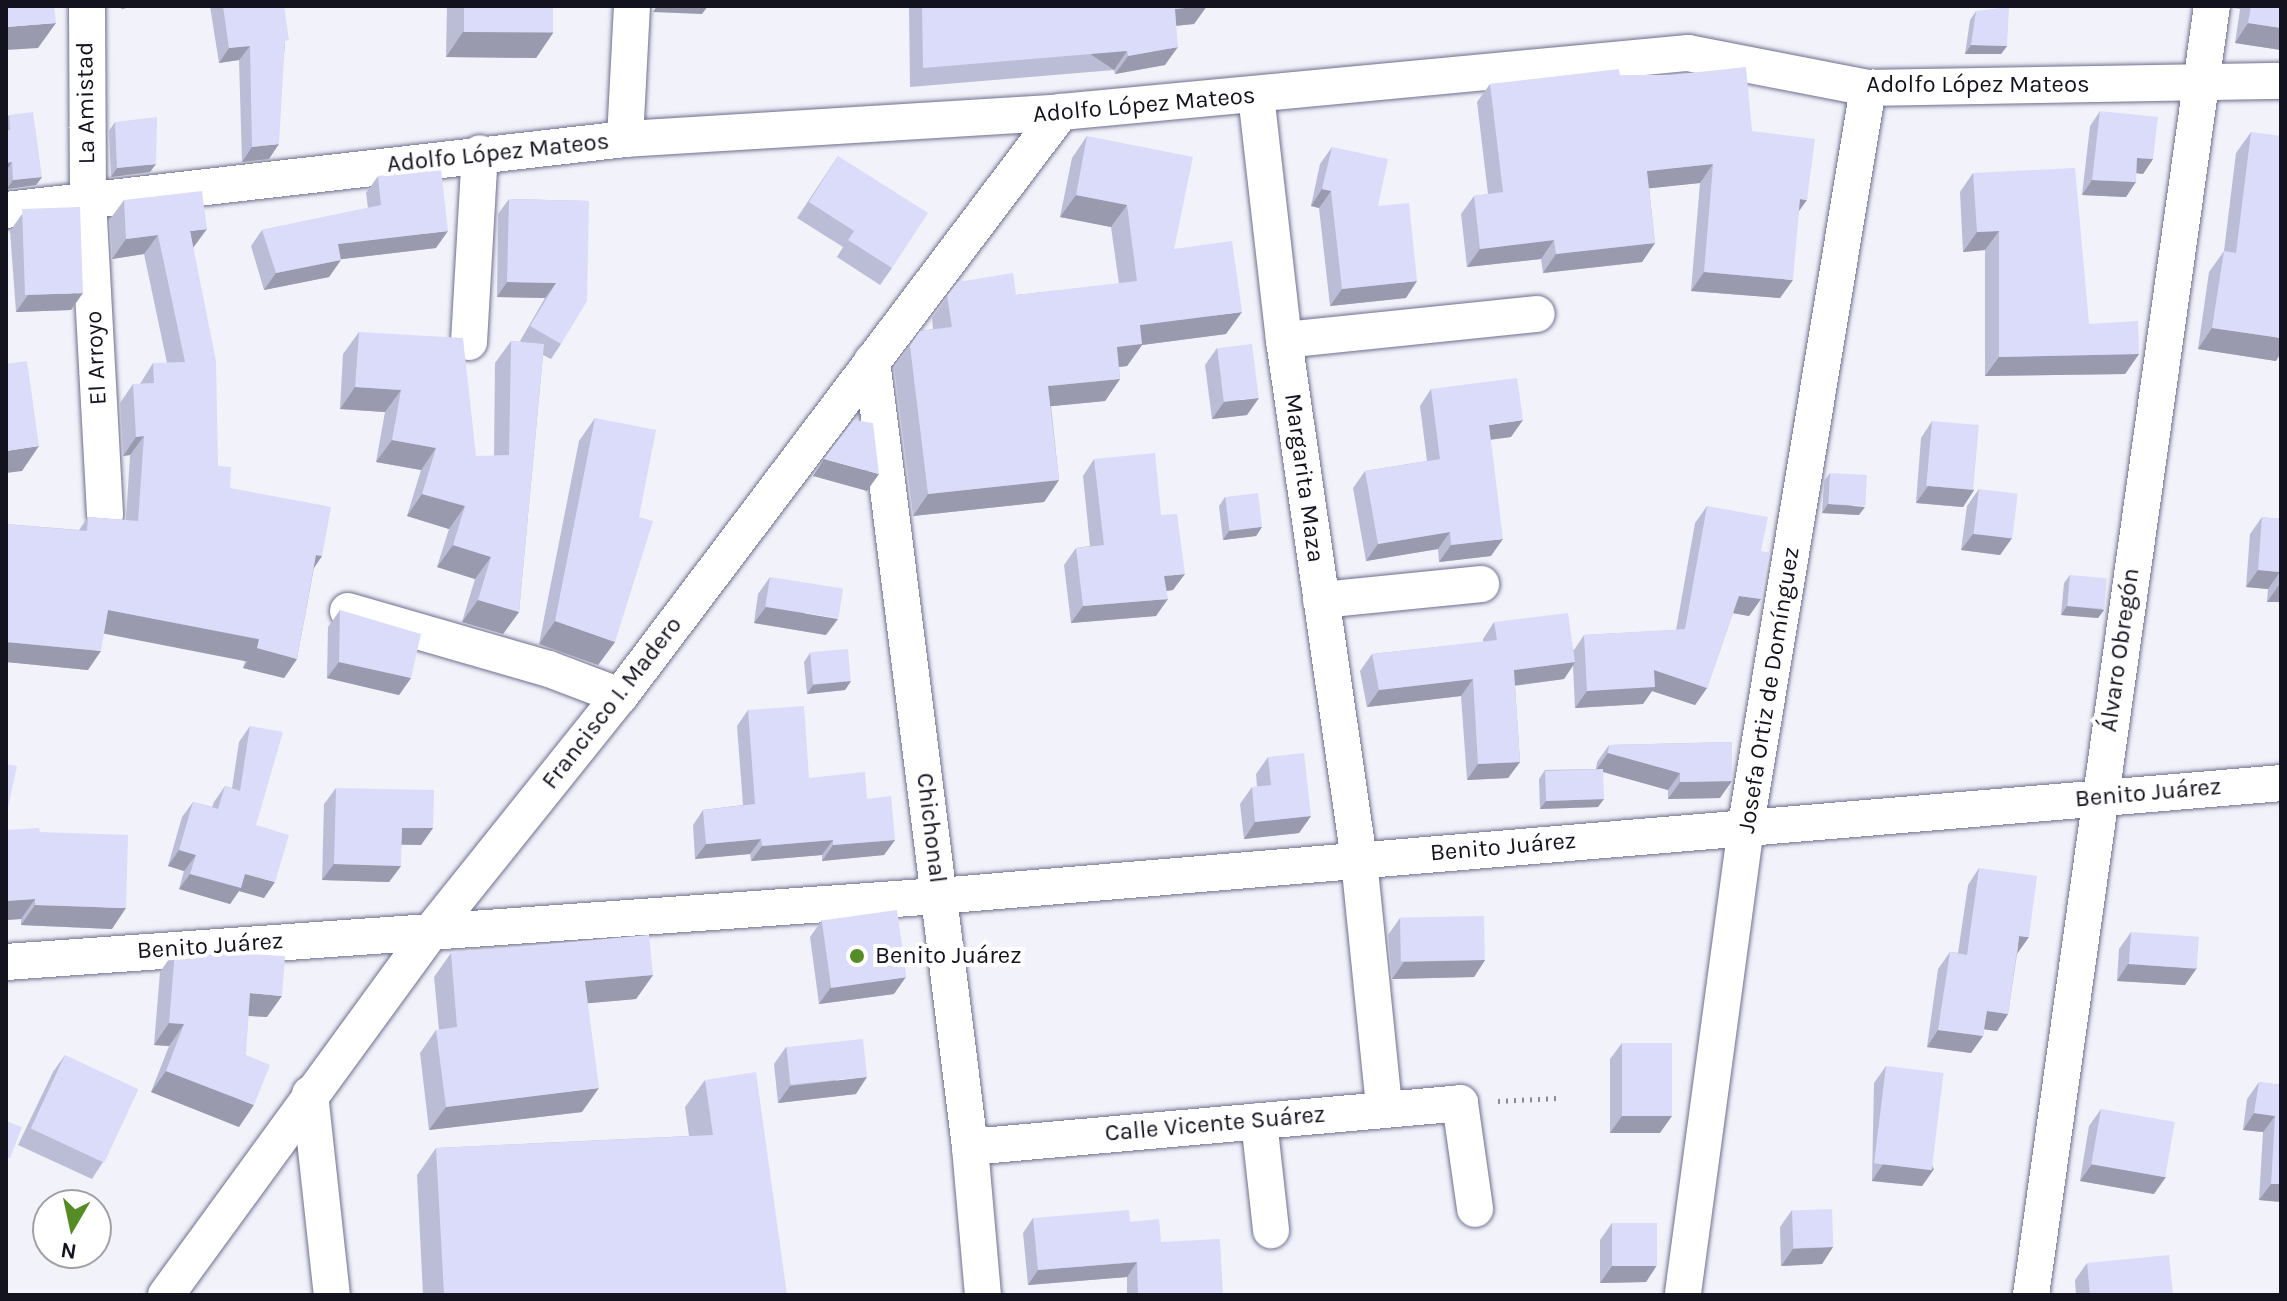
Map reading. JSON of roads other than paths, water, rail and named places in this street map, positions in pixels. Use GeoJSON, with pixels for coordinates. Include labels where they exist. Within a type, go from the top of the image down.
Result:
{"type":"FeatureCollection","features":[{"type":"Feature","properties":{"kind":"street","name":"La Amistad"},"geometry":{"type":"LineString","coordinates":[[87,6],[88,200]]}},
{"type":"Feature","properties":{"kind":"street"},"geometry":{"type":"LineString","coordinates":[[625,139],[632,6]]}},
{"type":"Feature","properties":{"kind":"street","name":"Álvaro Obregón"},"geometry":{"type":"LineString","coordinates":[[2031,1295],[2212,6]]}},
{"type":"Feature","properties":{"kind":"street","name":"Adolfo López Mateos"},"geometry":{"type":"LineString","coordinates":[[6,210],[480,153],[625,139],[1061,112],[1688,53],[1868,88],[2281,81]]}},
{"type":"Feature","properties":{"kind":"street","name":"Josefa Ortiz de Domínguez"},"geometry":{"type":"LineString","coordinates":[[1683,1293],[1746,825],[1868,88]]}},
{"type":"Feature","properties":{"kind":"street","name":"Margarita Maza"},"geometry":{"type":"LineString","coordinates":[[1256,95],[1284,340],[1359,860],[1384,1107]]}},
{"type":"Feature","properties":{"kind":"street","name":"Francisco I. Madero"},"geometry":{"type":"LineString","coordinates":[[166,1295],[433,929],[620,696],[1061,112]]}},
{"type":"Feature","properties":{"kind":"street"},"geometry":{"type":"LineString","coordinates":[[469,342],[480,153]]}},
{"type":"Feature","properties":{"kind":"street","name":"El Arroyo"},"geometry":{"type":"LineString","coordinates":[[88,200],[105,515]]}},
{"type":"Feature","properties":{"kind":"street"},"geometry":{"type":"LineString","coordinates":[[1284,340],[1537,314]]}},
{"type":"Feature","properties":{"kind":"street","name":"Chichonal"},"geometry":{"type":"LineString","coordinates":[[872,361],[970,1147],[983,1295]]}},
{"type":"Feature","properties":{"kind":"street"},"geometry":{"type":"LineString","coordinates":[[1321,600],[1481,584]]}},
{"type":"Feature","properties":{"kind":"street"},"geometry":{"type":"LineString","coordinates":[[348,611],[549,669],[620,696]]}},
{"type":"Feature","properties":{"kind":"street","name":"Benito Juárez"},"geometry":{"type":"LineString","coordinates":[[6,962],[433,929],[939,896],[1746,825],[2281,783]]}},
{"type":"Feature","properties":{"kind":"street"},"geometry":{"type":"LineString","coordinates":[[310,1094],[332,1295]]}},
{"type":"Feature","properties":{"kind":"street","name":"Calle Vicente Suárez"},"geometry":{"type":"LineString","coordinates":[[970,1147],[1384,1107],[1460,1103],[1475,1209]]}},
{"type":"Feature","properties":{"kind":"street"},"geometry":{"type":"LineString","coordinates":[[1259,1121],[1271,1230]]}},
{"type":"Feature","properties":{"kind":"place","name":"Benito Juárez"},"geometry":{"type":"Point","coordinates":[857,956]}}]}
